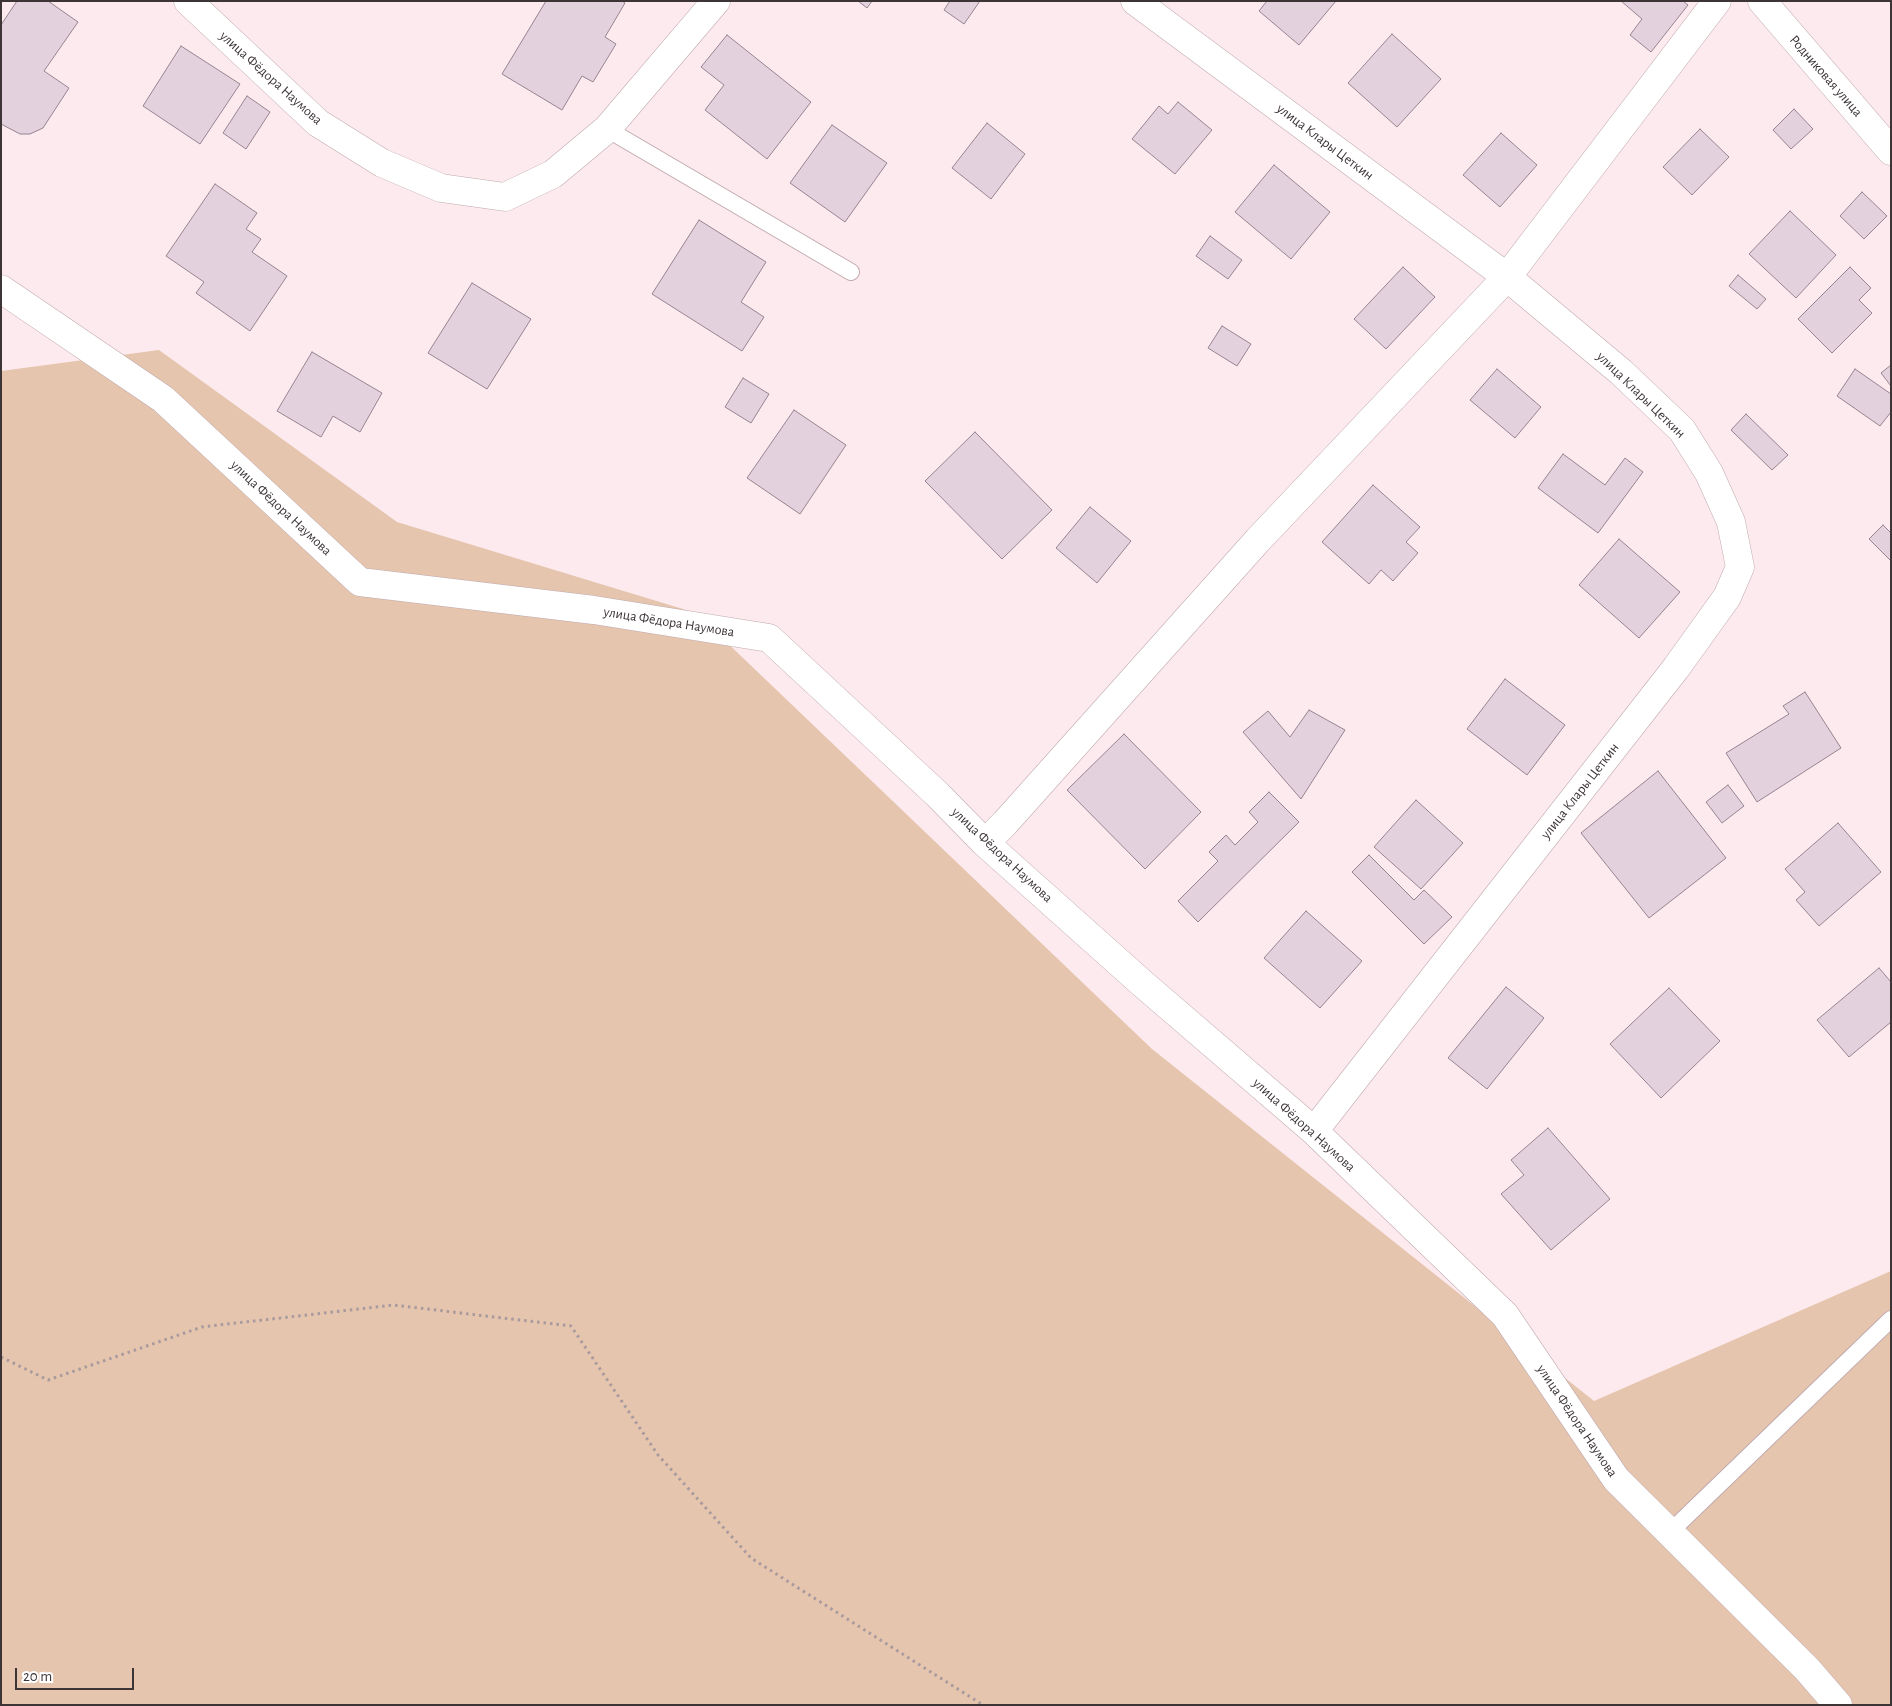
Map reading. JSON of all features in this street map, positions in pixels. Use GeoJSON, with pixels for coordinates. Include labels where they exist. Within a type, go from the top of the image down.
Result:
{"type":"FeatureCollection","features":[{"type":"Feature","properties":{"kind":"street","name":"улица Фёдора Наумова"},"geometry":{"type":"LineString","coordinates":[[188,1],[318,123],[382,163],[441,188],[506,197],[553,174],[607,129],[716,1]]}},
{"type":"Feature","properties":{"kind":"street","name":"улица Клары Цеткин"},"geometry":{"type":"LineString","coordinates":[[1135,1],[1507,278],[1621,372],[1682,430],[1709,472],[1731,522],[1740,567],[1727,597],[1676,668],[1314,1131]]}},
{"type":"Feature","properties":{"kind":"street"},"geometry":{"type":"LineString","coordinates":[[985,843],[1005,824],[1258,540],[1507,278],[1717,1]]}},
{"type":"Feature","properties":{"kind":"street","name":"Родниковая улица"},"geometry":{"type":"LineString","coordinates":[[1762,1],[1891,151]]}},
{"type":"Feature","properties":{"kind":"street","name":"улица Фёдора Наумова"},"geometry":{"type":"LineString","coordinates":[[1,289],[163,399],[360,582],[594,610],[769,638],[938,795],[985,843],[1143,984],[1314,1131],[1505,1315],[1616,1479],[1808,1669],[1838,1705]]}},
{"type":"Feature","properties":{"kind":"lane"},"geometry":{"type":"LineString","coordinates":[[607,129],[850,272]]}},
{"type":"Feature","properties":{"kind":"lane"},"geometry":{"type":"LineString","coordinates":[[1670,1532],[1891,1319]]}},
{"type":"Feature","properties":{"kind":"path"},"geometry":{"type":"LineString","coordinates":[[1,1358],[48,1380],[202,1327],[393,1305],[571,1326],[658,1454],[750,1558],[983,1705]]}},
{"type":"Feature","properties":{"kind":"shaded area"},"geometry":{"type":"Polygon","coordinates":[[[159,350],[397,522],[696,613],[1152,1049],[1594,1401],[1891,1271],[1891,1705],[1,1705],[1,371],[159,350]]]}},
{"type":"Feature","properties":{"kind":"building"},"geometry":{"type":"Polygon","coordinates":[[[17,1],[48,1],[78,22],[44,71],[69,88],[43,128],[30,134],[20,134],[1,124],[1,25],[17,1]]]}},
{"type":"Feature","properties":{"kind":"building"},"geometry":{"type":"Polygon","coordinates":[[[546,1],[622,1],[625,3],[605,37],[616,44],[593,82],[582,76],[562,110],[502,74],[546,1]]]}},
{"type":"Feature","properties":{"kind":"building"},"geometry":{"type":"Polygon","coordinates":[[[858,1],[872,1],[867,8],[858,1]]]}},
{"type":"Feature","properties":{"kind":"building"},"geometry":{"type":"Polygon","coordinates":[[[950,1],[980,1],[964,24],[944,10],[950,1]]]}},
{"type":"Feature","properties":{"kind":"building"},"geometry":{"type":"Polygon","coordinates":[[[1267,1],[1336,1],[1299,45],[1259,11],[1267,1]]]}},
{"type":"Feature","properties":{"kind":"building"},"geometry":{"type":"Polygon","coordinates":[[[1621,1],[1683,1],[1688,5],[1651,52],[1630,35],[1642,19],[1621,1]]]}},
{"type":"Feature","properties":{"kind":"building"},"geometry":{"type":"Polygon","coordinates":[[[1392,34],[1441,79],[1397,127],[1348,83],[1392,34]]]}},
{"type":"Feature","properties":{"kind":"building"},"geometry":{"type":"Polygon","coordinates":[[[727,35],[811,102],[767,159],[705,110],[724,85],[701,67],[727,35]]]}},
{"type":"Feature","properties":{"kind":"building"},"geometry":{"type":"Polygon","coordinates":[[[181,46],[240,84],[200,144],[143,106],[181,46]]]}},
{"type":"Feature","properties":{"kind":"building"},"geometry":{"type":"Polygon","coordinates":[[[247,96],[270,112],[246,149],[223,133],[247,96]]]}},
{"type":"Feature","properties":{"kind":"building"},"geometry":{"type":"Polygon","coordinates":[[[1178,102],[1212,130],[1175,174],[1132,139],[1159,106],[1168,114],[1178,102]]]}},
{"type":"Feature","properties":{"kind":"building"},"geometry":{"type":"Polygon","coordinates":[[[1794,109],[1813,129],[1791,149],[1773,130],[1794,109]]]}},
{"type":"Feature","properties":{"kind":"building"},"geometry":{"type":"Polygon","coordinates":[[[987,123],[1025,154],[991,199],[952,168],[987,123]]]}},
{"type":"Feature","properties":{"kind":"building"},"geometry":{"type":"Polygon","coordinates":[[[832,125],[887,163],[845,222],[790,183],[832,125]]]}},
{"type":"Feature","properties":{"kind":"building"},"geometry":{"type":"Polygon","coordinates":[[[1700,129],[1729,157],[1692,195],[1663,167],[1700,129]]]}},
{"type":"Feature","properties":{"kind":"building"},"geometry":{"type":"Polygon","coordinates":[[[1501,133],[1537,165],[1500,207],[1463,175],[1501,133]]]}},
{"type":"Feature","properties":{"kind":"building"},"geometry":{"type":"Polygon","coordinates":[[[1274,165],[1330,212],[1291,259],[1235,212],[1274,165]]]}},
{"type":"Feature","properties":{"kind":"building"},"geometry":{"type":"Polygon","coordinates":[[[215,184],[257,213],[246,229],[261,239],[252,252],[287,276],[250,331],[196,293],[204,282],[166,256],[215,184]]]}},
{"type":"Feature","properties":{"kind":"building"},"geometry":{"type":"Polygon","coordinates":[[[1862,192],[1887,216],[1864,239],[1840,216],[1862,192]]]}},
{"type":"Feature","properties":{"kind":"building"},"geometry":{"type":"Polygon","coordinates":[[[1790,211],[1836,255],[1796,298],[1749,254],[1790,211]]]}},
{"type":"Feature","properties":{"kind":"building"},"geometry":{"type":"Polygon","coordinates":[[[699,220],[766,262],[741,302],[764,317],[742,351],[652,294],[699,220]]]}},
{"type":"Feature","properties":{"kind":"building"},"geometry":{"type":"Polygon","coordinates":[[[1210,236],[1242,260],[1228,279],[1196,256],[1210,236]]]}},
{"type":"Feature","properties":{"kind":"building"},"geometry":{"type":"Polygon","coordinates":[[[1403,267],[1435,297],[1386,349],[1354,319],[1403,267]]]}},
{"type":"Feature","properties":{"kind":"building"},"geometry":{"type":"Polygon","coordinates":[[[1850,267],[1871,288],[1859,300],[1872,313],[1832,353],[1798,319],[1850,267]]]}},
{"type":"Feature","properties":{"kind":"building"},"geometry":{"type":"Polygon","coordinates":[[[1738,275],[1766,299],[1757,309],[1729,286],[1738,275]]]}},
{"type":"Feature","properties":{"kind":"building"},"geometry":{"type":"Polygon","coordinates":[[[472,283],[531,319],[487,389],[428,353],[472,283]]]}},
{"type":"Feature","properties":{"kind":"building"},"geometry":{"type":"Polygon","coordinates":[[[1222,326],[1251,344],[1237,366],[1208,348],[1222,326]]]}},
{"type":"Feature","properties":{"kind":"building"},"geometry":{"type":"Polygon","coordinates":[[[312,352],[382,393],[360,432],[333,416],[321,437],[277,411],[312,352]]]}},
{"type":"Feature","properties":{"kind":"building"},"geometry":{"type":"Polygon","coordinates":[[[1891,365],[1891,386],[1881,373],[1891,365]]]}},
{"type":"Feature","properties":{"kind":"building"},"geometry":{"type":"Polygon","coordinates":[[[1497,369],[1541,407],[1515,438],[1470,400],[1497,369]]]}},
{"type":"Feature","properties":{"kind":"building"},"geometry":{"type":"Polygon","coordinates":[[[1855,369],[1891,394],[1891,412],[1880,426],[1837,396],[1855,369]]]}},
{"type":"Feature","properties":{"kind":"building"},"geometry":{"type":"Polygon","coordinates":[[[743,378],[769,394],[751,423],[725,407],[743,378]]]}},
{"type":"Feature","properties":{"kind":"building"},"geometry":{"type":"Polygon","coordinates":[[[794,410],[846,445],[800,514],[747,478],[794,410]]]}},
{"type":"Feature","properties":{"kind":"building"},"geometry":{"type":"Polygon","coordinates":[[[1746,414],[1788,455],[1772,470],[1731,430],[1746,414]]]}},
{"type":"Feature","properties":{"kind":"building"},"geometry":{"type":"Polygon","coordinates":[[[975,432],[1052,510],[1002,559],[925,481],[975,432]]]}},
{"type":"Feature","properties":{"kind":"building"},"geometry":{"type":"Polygon","coordinates":[[[1563,454],[1605,485],[1625,458],[1643,472],[1598,533],[1538,488],[1563,454]]]}},
{"type":"Feature","properties":{"kind":"building"},"geometry":{"type":"Polygon","coordinates":[[[1373,485],[1420,527],[1406,542],[1418,553],[1393,581],[1381,570],[1369,584],[1322,542],[1373,485]]]}},
{"type":"Feature","properties":{"kind":"building"},"geometry":{"type":"Polygon","coordinates":[[[1090,507],[1131,541],[1097,583],[1056,548],[1090,507]]]}},
{"type":"Feature","properties":{"kind":"building"},"geometry":{"type":"Polygon","coordinates":[[[1883,525],[1891,533],[1891,561],[1869,539],[1883,525]]]}},
{"type":"Feature","properties":{"kind":"building"},"geometry":{"type":"Polygon","coordinates":[[[1619,539],[1680,592],[1639,638],[1579,585],[1619,539]]]}},
{"type":"Feature","properties":{"kind":"building"},"geometry":{"type":"Polygon","coordinates":[[[1505,679],[1565,725],[1527,775],[1467,729],[1505,679]]]}},
{"type":"Feature","properties":{"kind":"building"},"geometry":{"type":"Polygon","coordinates":[[[1805,692],[1841,748],[1757,802],[1726,753],[1789,714],[1783,706],[1805,692]]]}},
{"type":"Feature","properties":{"kind":"building"},"geometry":{"type":"Polygon","coordinates":[[[1309,710],[1345,730],[1301,799],[1243,732],[1268,711],[1290,737],[1309,710]]]}},
{"type":"Feature","properties":{"kind":"building"},"geometry":{"type":"Polygon","coordinates":[[[1124,734],[1201,812],[1145,869],[1067,790],[1124,734]]]}},
{"type":"Feature","properties":{"kind":"building"},"geometry":{"type":"Polygon","coordinates":[[[1658,771],[1726,858],[1649,918],[1581,833],[1658,771]]]}},
{"type":"Feature","properties":{"kind":"building"},"geometry":{"type":"Polygon","coordinates":[[[1728,785],[1744,806],[1722,823],[1706,802],[1728,785]]]}},
{"type":"Feature","properties":{"kind":"building"},"geometry":{"type":"Polygon","coordinates":[[[1269,792],[1299,822],[1198,922],[1178,901],[1218,861],[1209,852],[1226,835],[1235,845],[1258,822],[1249,812],[1269,792]]]}},
{"type":"Feature","properties":{"kind":"building"},"geometry":{"type":"Polygon","coordinates":[[[1416,800],[1463,843],[1421,889],[1374,847],[1416,800]]]}},
{"type":"Feature","properties":{"kind":"building"},"geometry":{"type":"Polygon","coordinates":[[[1838,823],[1881,872],[1819,926],[1796,900],[1805,892],[1785,869],[1838,823]]]}},
{"type":"Feature","properties":{"kind":"building"},"geometry":{"type":"Polygon","coordinates":[[[1369,855],[1414,900],[1424,890],[1452,917],[1424,944],[1352,872],[1369,855]]]}},
{"type":"Feature","properties":{"kind":"building"},"geometry":{"type":"Polygon","coordinates":[[[1306,911],[1362,961],[1320,1008],[1264,958],[1306,911]]]}},
{"type":"Feature","properties":{"kind":"building"},"geometry":{"type":"Polygon","coordinates":[[[1879,968],[1891,982],[1891,1022],[1849,1057],[1817,1020],[1879,968]]]}},
{"type":"Feature","properties":{"kind":"building"},"geometry":{"type":"Polygon","coordinates":[[[1506,987],[1544,1018],[1487,1089],[1448,1058],[1506,987]]]}},
{"type":"Feature","properties":{"kind":"building"},"geometry":{"type":"Polygon","coordinates":[[[1669,988],[1720,1041],[1661,1098],[1610,1044],[1669,988]]]}},
{"type":"Feature","properties":{"kind":"building"},"geometry":{"type":"Polygon","coordinates":[[[1548,1128],[1610,1199],[1551,1250],[1501,1194],[1524,1175],[1511,1160],[1548,1128]]]}}]}
